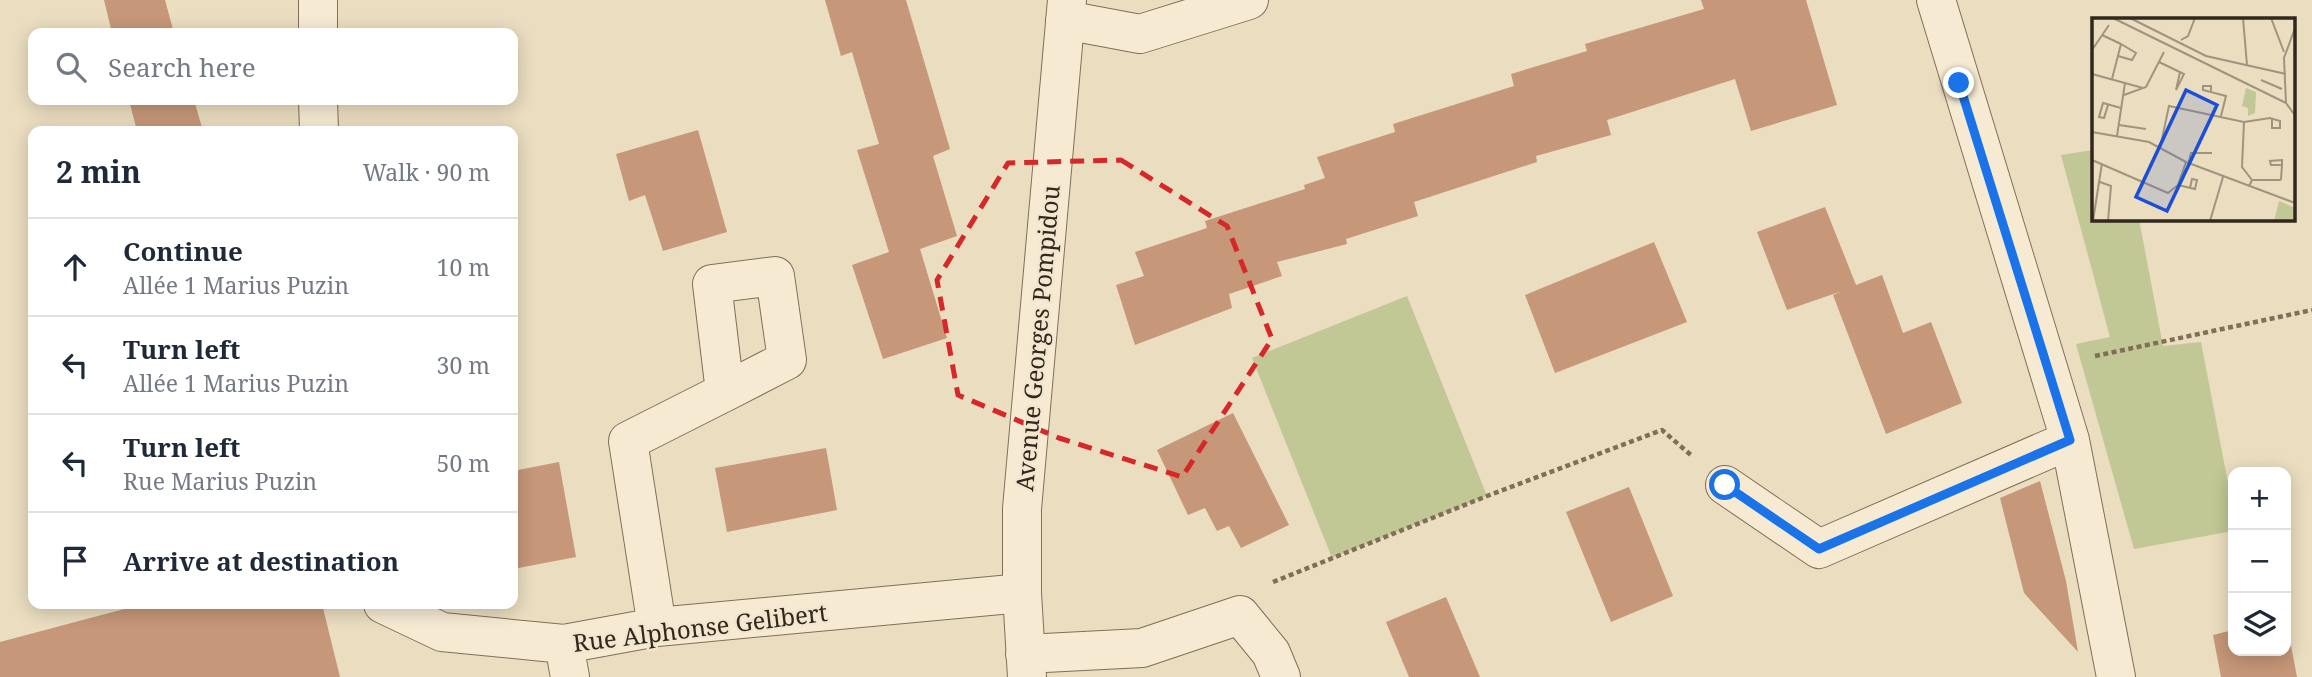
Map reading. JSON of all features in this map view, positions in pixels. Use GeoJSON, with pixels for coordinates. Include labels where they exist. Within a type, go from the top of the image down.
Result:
{"type":"FeatureCollection","features":[{"type":"Feature","properties":{"kind":"street"},"geometry":{"type":"LineString","coordinates":[[318,0],[318,28]]}},
{"type":"Feature","properties":{"kind":"street"},"geometry":{"type":"LineString","coordinates":[[1066,10],[1140,34],[1249,0]]}},
{"type":"Feature","properties":{"kind":"street"},"geometry":{"type":"LineString","coordinates":[[1936,0],[2070,440],[2116,677]]}},
{"type":"Feature","properties":{"kind":"street","name":"Avenue Georges Pompidou"},"geometry":{"type":"LineString","coordinates":[[1026,666],[1023,509],[1066,10]]}},
{"type":"Feature","properties":{"kind":"street"},"geometry":{"type":"LineString","coordinates":[[318,105],[319,126]]}},
{"type":"Feature","properties":{"kind":"street"},"geometry":{"type":"LineString","coordinates":[[657,627],[628,441],[725,392]]}},
{"type":"Feature","properties":{"kind":"street"},"geometry":{"type":"LineString","coordinates":[[1725,485],[1819,549],[2070,440]]}},
{"type":"Feature","properties":{"kind":"street","name":"Rue Alphonse Gelibert"},"geometry":{"type":"LineString","coordinates":[[394,609],[442,632],[567,660],[657,627],[1023,593]]}},
{"type":"Feature","properties":{"kind":"street"},"geometry":{"type":"LineString","coordinates":[[1026,666],[1142,648],[1240,615],[1271,653],[1282,677]]}},
{"type":"Feature","properties":{"kind":"path"},"geometry":{"type":"LineString","coordinates":[[2046,367],[2312,310]]}},
{"type":"Feature","properties":{"kind":"path"},"geometry":{"type":"LineString","coordinates":[[1240,615],[1270,583],[1487,496],[1662,430],[1725,485]]}},
{"type":"Feature","properties":{"kind":"highlighted area"},"geometry":{"type":"Polygon","coordinates":[[[1121,160],[1227,226],[1272,339],[1182,477],[1059,438],[958,395],[937,280],[1008,163],[1121,160]]]}},
{"type":"Feature","properties":{"kind":"green space"},"geometry":{"type":"Polygon","coordinates":[[[2092,150],[2092,220],[2139,220],[2163,346],[2201,342],[2228,483],[2228,532],[2134,549],[2076,344],[2110,337],[2061,155],[2092,150]]]}},
{"type":"Feature","properties":{"kind":"green space"},"geometry":{"type":"Polygon","coordinates":[[[1407,296],[1487,496],[1332,558],[1252,358],[1407,296]]]}},
{"type":"Feature","properties":{"kind":"building"},"geometry":{"type":"Polygon","coordinates":[[[104,0],[165,0],[173,28],[111,28],[104,0]]]}},
{"type":"Feature","properties":{"kind":"building"},"geometry":{"type":"Polygon","coordinates":[[[825,0],[906,0],[950,149],[933,156],[957,236],[920,249],[947,338],[883,359],[852,265],[889,252],[857,150],[879,144],[852,52],[841,56],[825,0]]]}},
{"type":"Feature","properties":{"kind":"building"},"geometry":{"type":"Polygon","coordinates":[[[1701,0],[1806,0],[1837,105],[1751,131],[1735,79],[1607,120],[1611,135],[1536,156],[1537,162],[1414,202],[1418,216],[1346,239],[1347,244],[1277,262],[1282,276],[1229,294],[1232,308],[1135,345],[1116,285],[1144,276],[1135,252],[1207,228],[1205,221],[1305,189],[1304,185],[1325,178],[1317,157],[1395,132],[1393,124],[1514,86],[1511,74],[1587,51],[1585,44],[1704,9],[1701,0]]]}},
{"type":"Feature","properties":{"kind":"building"},"geometry":{"type":"Polygon","coordinates":[[[130,105],[195,105],[202,126],[136,126],[130,105]]]}},
{"type":"Feature","properties":{"kind":"building"},"geometry":{"type":"Polygon","coordinates":[[[698,130],[727,232],[663,251],[645,195],[629,201],[616,154],[698,130]]]}},
{"type":"Feature","properties":{"kind":"building"},"geometry":{"type":"Polygon","coordinates":[[[1825,207],[1856,285],[1882,275],[1903,333],[1931,322],[1962,403],[1886,434],[1833,295],[1842,291],[1787,310],[1757,232],[1825,207]]]}},
{"type":"Feature","properties":{"kind":"building"},"geometry":{"type":"Polygon","coordinates":[[[1654,242],[1687,322],[1555,373],[1525,295],[1654,242]]]}},
{"type":"Feature","properties":{"kind":"building"},"geometry":{"type":"Polygon","coordinates":[[[1233,413],[1289,525],[1241,548],[1229,526],[1217,531],[1205,508],[1188,515],[1157,450],[1233,413]]]}},
{"type":"Feature","properties":{"kind":"building"},"geometry":{"type":"Polygon","coordinates":[[[826,448],[837,510],[727,532],[715,468],[826,448]]]}},
{"type":"Feature","properties":{"kind":"building"},"geometry":{"type":"Polygon","coordinates":[[[559,462],[576,557],[518,568],[518,470],[559,462]]]}},
{"type":"Feature","properties":{"kind":"building"},"geometry":{"type":"Polygon","coordinates":[[[2040,481],[2066,581],[2078,652],[2024,593],[2000,498],[2040,481]]]}},
{"type":"Feature","properties":{"kind":"building"},"geometry":{"type":"Polygon","coordinates":[[[1629,487],[1673,596],[1611,622],[1566,512],[1629,487]]]}},
{"type":"Feature","properties":{"kind":"building"},"geometry":{"type":"Polygon","coordinates":[[[1446,597],[1480,677],[1409,677],[1386,622],[1446,597]]]}},
{"type":"Feature","properties":{"kind":"building"},"geometry":{"type":"Polygon","coordinates":[[[124,609],[323,609],[340,677],[0,677],[0,642],[124,609]]]}},
{"type":"Feature","properties":{"kind":"building"},"geometry":{"type":"Polygon","coordinates":[[[2228,631],[2228,656],[2291,656],[2291,645],[2297,677],[2221,677],[2213,635],[2228,631]]]}},
{"type":"Feature","properties":{"kind":"route"},"geometry":{"type":"LineString","coordinates":[[1725,485],[1819,549],[2070,440],[1959,83]]}}]}
